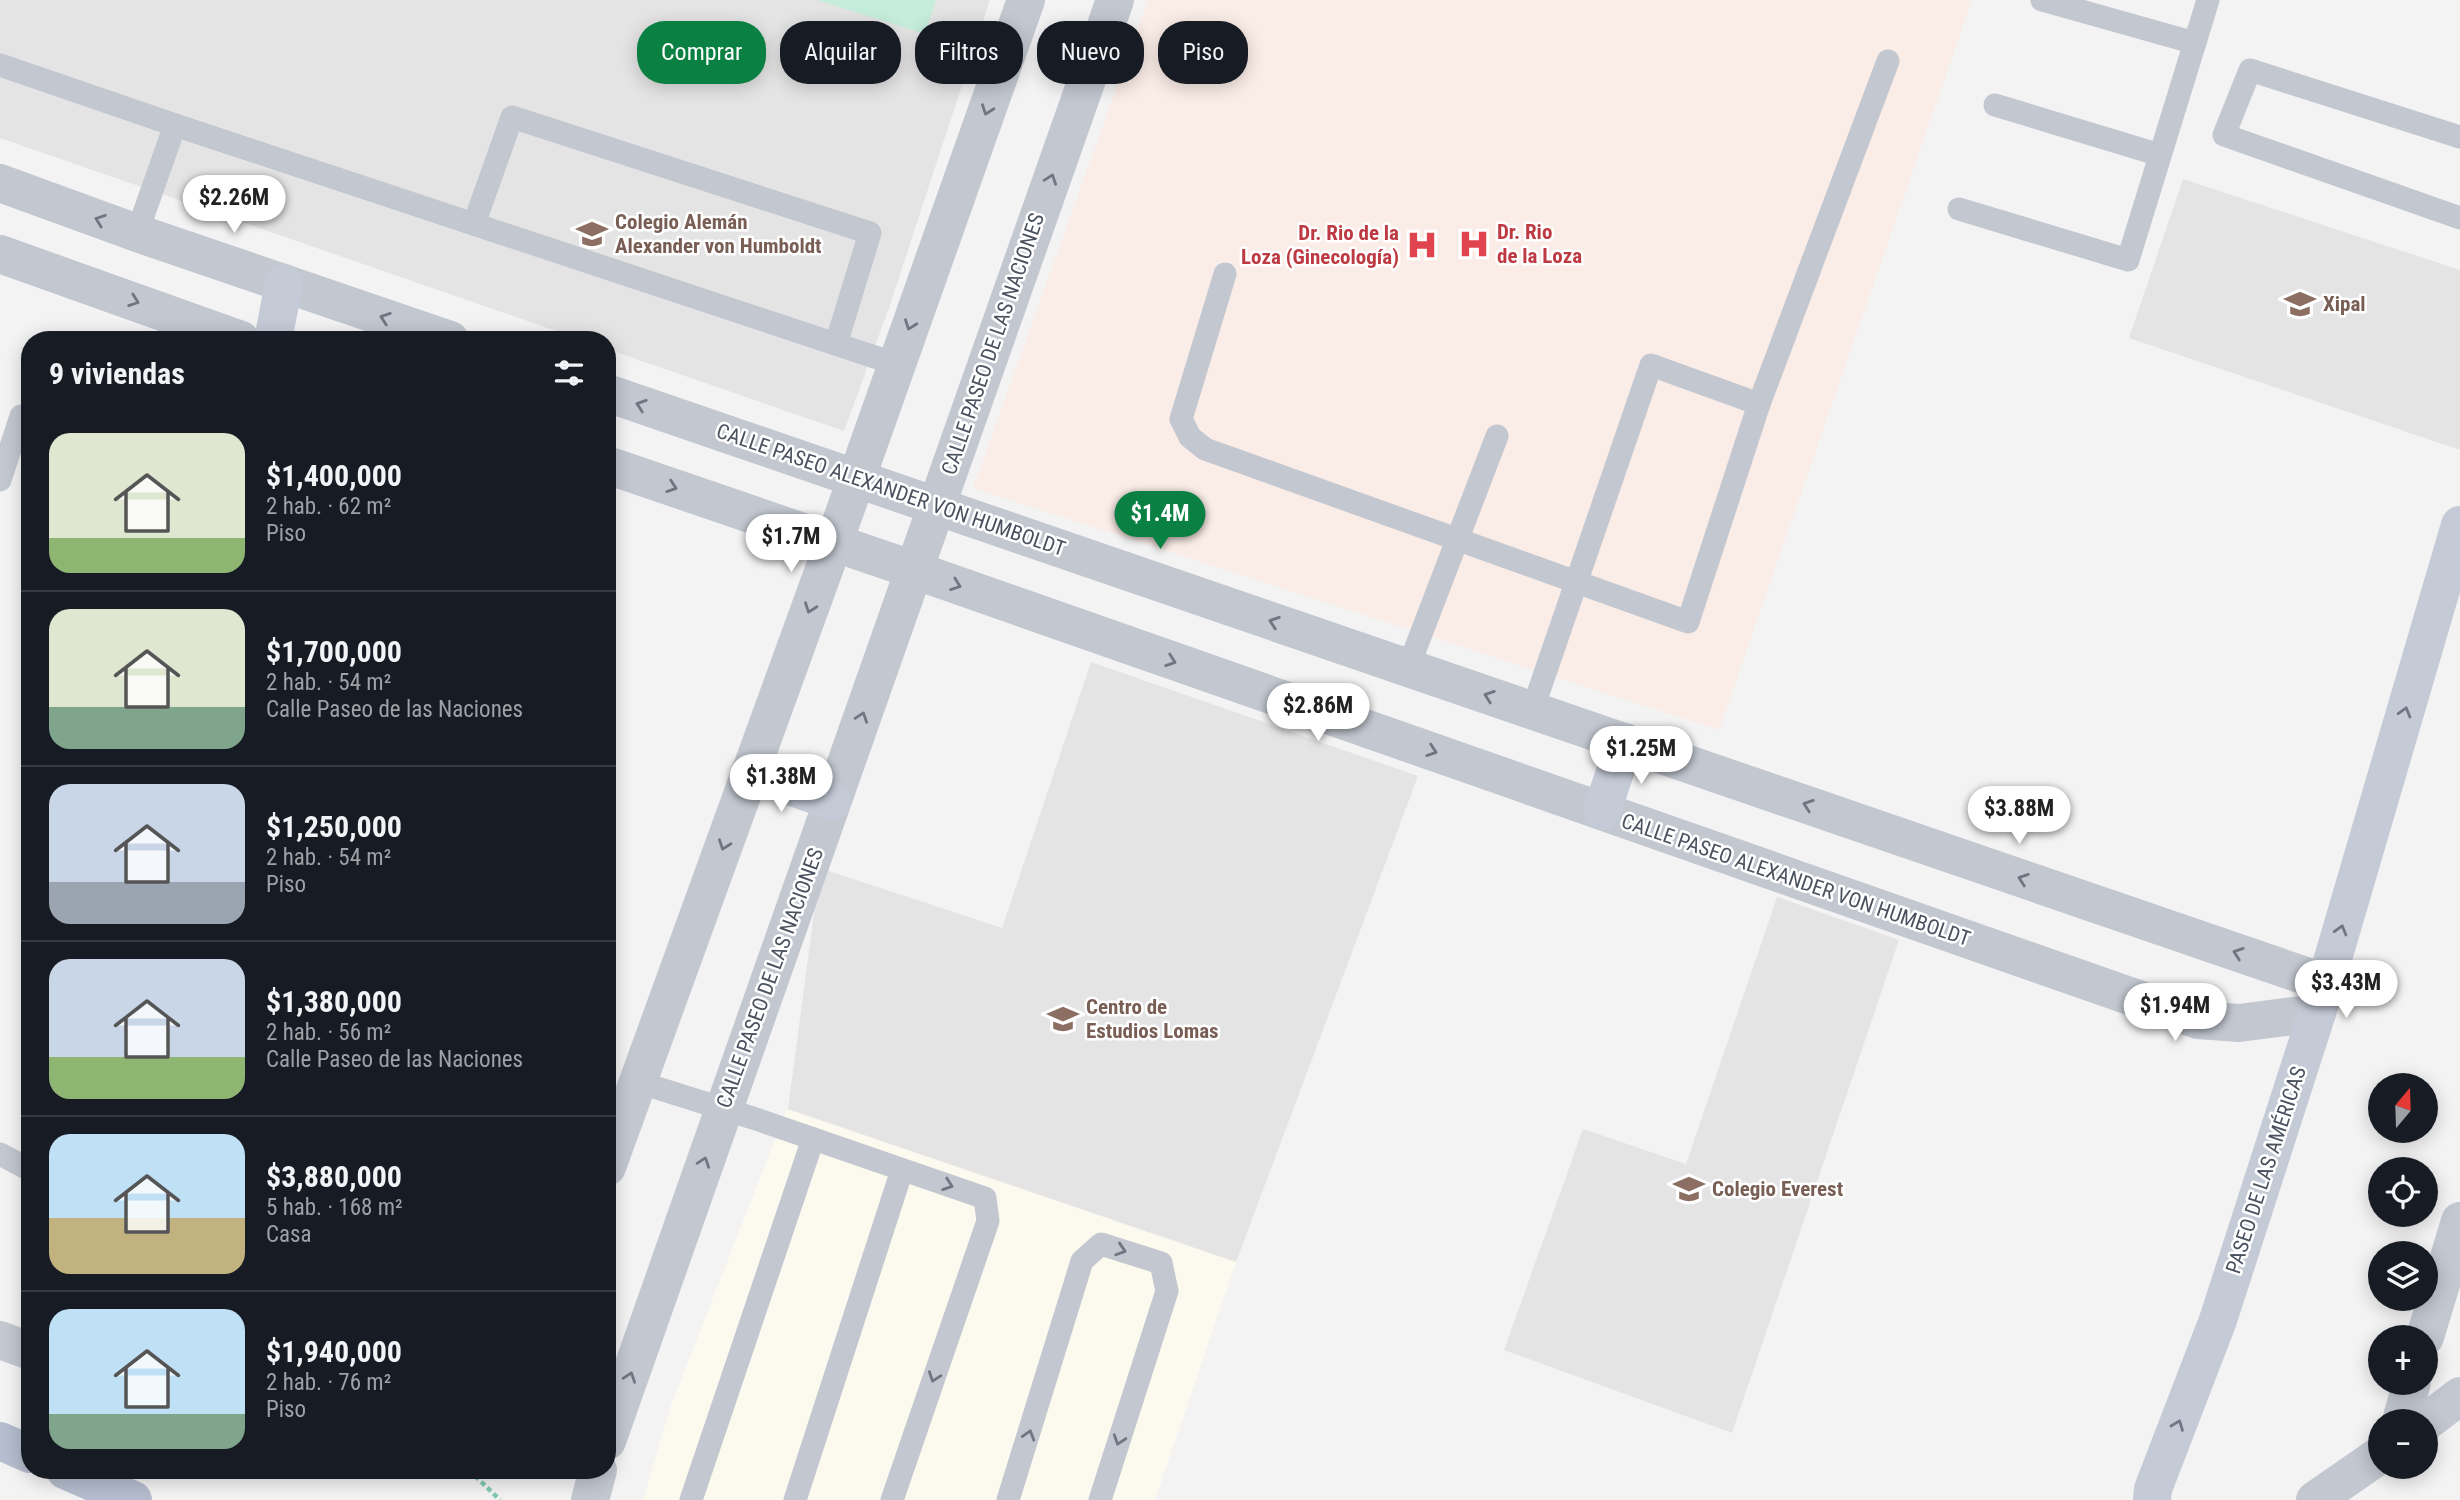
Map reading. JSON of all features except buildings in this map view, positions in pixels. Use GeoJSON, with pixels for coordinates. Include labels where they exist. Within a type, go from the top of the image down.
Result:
{"type":"FeatureCollection","features":[{"type":"Feature","properties":{"kind":"main road"},"geometry":{"type":"LineString","coordinates":[[0,1441],[21,1450]]}},
{"type":"Feature","properties":{"kind":"main road"},"geometry":{"type":"LineString","coordinates":[[85,1479],[133,1500]]}},
{"type":"Feature","properties":{"kind":"street"},"geometry":{"type":"LineString","coordinates":[[616,1142],[857,478],[1026,0]]}},
{"type":"Feature","properties":{"kind":"street","name":"CALLE PASEO DE LAS NACIONES"},"geometry":{"type":"LineString","coordinates":[[616,1415],[1115,0]]}},
{"type":"Feature","properties":{"kind":"street"},"geometry":{"type":"LineString","coordinates":[[0,183],[424,331]]}},
{"type":"Feature","properties":{"kind":"street"},"geometry":{"type":"LineString","coordinates":[[0,254],[216,331]]}},
{"type":"Feature","properties":{"kind":"street"},"geometry":{"type":"LineString","coordinates":[[275,331],[284,283]]}},
{"type":"Feature","properties":{"kind":"street","name":"CALLE PASEO ALEXANDER VON HUMBOLDT"},"geometry":{"type":"LineString","coordinates":[[616,396],[1532,710],[2321,998]]}},
{"type":"Feature","properties":{"kind":"street","name":"CALLE PASEO ALEXANDER VON HUMBOLDT"},"geometry":{"type":"LineString","coordinates":[[616,468],[2197,1020],[2239,1023],[2321,998]]}},
{"type":"Feature","properties":{"kind":"street","name":"PASEO DE LAS AMÉRICAS"},"geometry":{"type":"LineString","coordinates":[[2148,1496],[2218,1320],[2321,998],[2460,525]]}},
{"type":"Feature","properties":{"kind":"street"},"geometry":{"type":"LineString","coordinates":[[1602,811],[1625,743]]}},
{"type":"Feature","properties":{"kind":"street"},"geometry":{"type":"LineString","coordinates":[[750,772],[832,801]]}},
{"type":"Feature","properties":{"kind":"street"},"geometry":{"type":"LineString","coordinates":[[2429,1325],[2460,1221]]}},
{"type":"Feature","properties":{"kind":"street"},"geometry":{"type":"LineString","coordinates":[[0,1340],[21,1348]]}},
{"type":"Feature","properties":{"kind":"street"},"geometry":{"type":"LineString","coordinates":[[2438,1413],[2460,1396]]}},
{"type":"Feature","properties":{"kind":"street"},"geometry":{"type":"LineString","coordinates":[[2315,1500],[2368,1463]]}},
{"type":"Feature","properties":{"kind":"street"},"geometry":{"type":"LineString","coordinates":[[590,1500],[596,1479]]}},
{"type":"Feature","properties":{"kind":"lane"},"geometry":{"type":"LineString","coordinates":[[2042,0],[2195,43]]}},
{"type":"Feature","properties":{"kind":"lane"},"geometry":{"type":"LineString","coordinates":[[1959,209],[2128,260],[2208,0]]}},
{"type":"Feature","properties":{"kind":"lane"},"geometry":{"type":"LineString","coordinates":[[1225,274],[1181,419],[1190,437],[1205,449],[1688,622],[1759,404],[1888,61]]}},
{"type":"Feature","properties":{"kind":"lane"},"geometry":{"type":"LineString","coordinates":[[0,65],[896,364]]}},
{"type":"Feature","properties":{"kind":"lane"},"geometry":{"type":"LineString","coordinates":[[2460,137],[2250,69],[2224,135],[2460,218]]}},
{"type":"Feature","properties":{"kind":"lane"},"geometry":{"type":"LineString","coordinates":[[1995,105],[2160,155]]}},
{"type":"Feature","properties":{"kind":"lane"},"geometry":{"type":"LineString","coordinates":[[474,224],[512,117],[870,233],[836,344]]}},
{"type":"Feature","properties":{"kind":"lane"},"geometry":{"type":"LineString","coordinates":[[137,233],[175,125]]}},
{"type":"Feature","properties":{"kind":"lane"},"geometry":{"type":"LineString","coordinates":[[1532,710],[1651,365],[1759,404]]}},
{"type":"Feature","properties":{"kind":"lane"},"geometry":{"type":"LineString","coordinates":[[0,480],[21,416]]}},
{"type":"Feature","properties":{"kind":"lane"},"geometry":{"type":"LineString","coordinates":[[1408,668],[1455,539],[1497,436]]}},
{"type":"Feature","properties":{"kind":"lane"},"geometry":{"type":"LineString","coordinates":[[638,1082],[985,1198],[988,1221],[892,1500]]}},
{"type":"Feature","properties":{"kind":"lane"},"geometry":{"type":"LineString","coordinates":[[691,1500],[814,1139]]}},
{"type":"Feature","properties":{"kind":"lane"},"geometry":{"type":"LineString","coordinates":[[0,1154],[21,1165]]}},
{"type":"Feature","properties":{"kind":"lane"},"geometry":{"type":"LineString","coordinates":[[795,1500],[902,1170]]}},
{"type":"Feature","properties":{"kind":"lane"},"geometry":{"type":"LineString","coordinates":[[1008,1500],[1082,1261],[1101,1244],[1161,1263],[1167,1291],[1100,1500]]}},
{"type":"Feature","properties":{"kind":"path"},"geometry":{"type":"LineString","coordinates":[[478,1479],[500,1500]]}},
{"type":"Feature","properties":{"kind":"shaded area","name":"Colegio Alemán Alexander von Humboldt"},"geometry":{"type":"Polygon","coordinates":[[[0,0],[990,0],[983,21],[915,21],[915,84],[962,84],[888,311],[844,431],[616,352],[616,331],[556,331],[0,138],[0,0]]]}},
{"type":"Feature","properties":{"kind":"shaded area","name":"Dr. Rio de la Loza"},"geometry":{"type":"Polygon","coordinates":[[[1148,0],[1972,0],[1719,730],[973,488],[1118,84],[1144,84],[1144,21],[1140,21],[1148,0]]]}},
{"type":"Feature","properties":{"kind":"shaded area","name":"Xipal"},"geometry":{"type":"Polygon","coordinates":[[[2183,179],[2460,270],[2460,450],[2129,338],[2183,179]]]}},
{"type":"Feature","properties":{"kind":"shaded area","name":"Centro de Estudios Lomas"},"geometry":{"type":"Polygon","coordinates":[[[1091,662],[1418,776],[1236,1262],[788,1109],[820,868],[1002,928],[1091,662]]]}},
{"type":"Feature","properties":{"kind":"shaded area","name":"Colegio Everest"},"geometry":{"type":"Polygon","coordinates":[[[1777,897],[1899,940],[1732,1433],[1504,1350],[1583,1129],[1686,1164],[1777,897]]]}},
{"type":"Feature","properties":{"kind":"shaded area"},"geometry":{"type":"Polygon","coordinates":[[[787,1109],[1236,1262],[1155,1500],[643,1500],[670,1408],[787,1109]]]}},
{"type":"Feature","properties":{"kind":"green space"},"geometry":{"type":"Polygon","coordinates":[[[817,0],[936,0],[929,21],[915,21],[915,31],[901,26],[901,21],[884,21],[817,0]]]}},
{"type":"Feature","properties":{"kind":"place","name":"Colegio Alemán Alexander von Humboldt"},"geometry":{"type":"Point","coordinates":[592,234]}},
{"type":"Feature","properties":{"kind":"place","name":"Dr. Rio de la Loza"},"geometry":{"type":"Point","coordinates":[1474,244]}},
{"type":"Feature","properties":{"kind":"place","name":"Dr. Rio de la Loza (Ginecología)"},"geometry":{"type":"Point","coordinates":[1422,245]}},
{"type":"Feature","properties":{"kind":"place","name":"Xipal"},"geometry":{"type":"Point","coordinates":[2300,304]}},
{"type":"Feature","properties":{"kind":"place","name":"Centro de Estudios Lomas"},"geometry":{"type":"Point","coordinates":[1063,1019]}},
{"type":"Feature","properties":{"kind":"place","name":"Colegio Everest"},"geometry":{"type":"Point","coordinates":[1689,1189]}}]}
